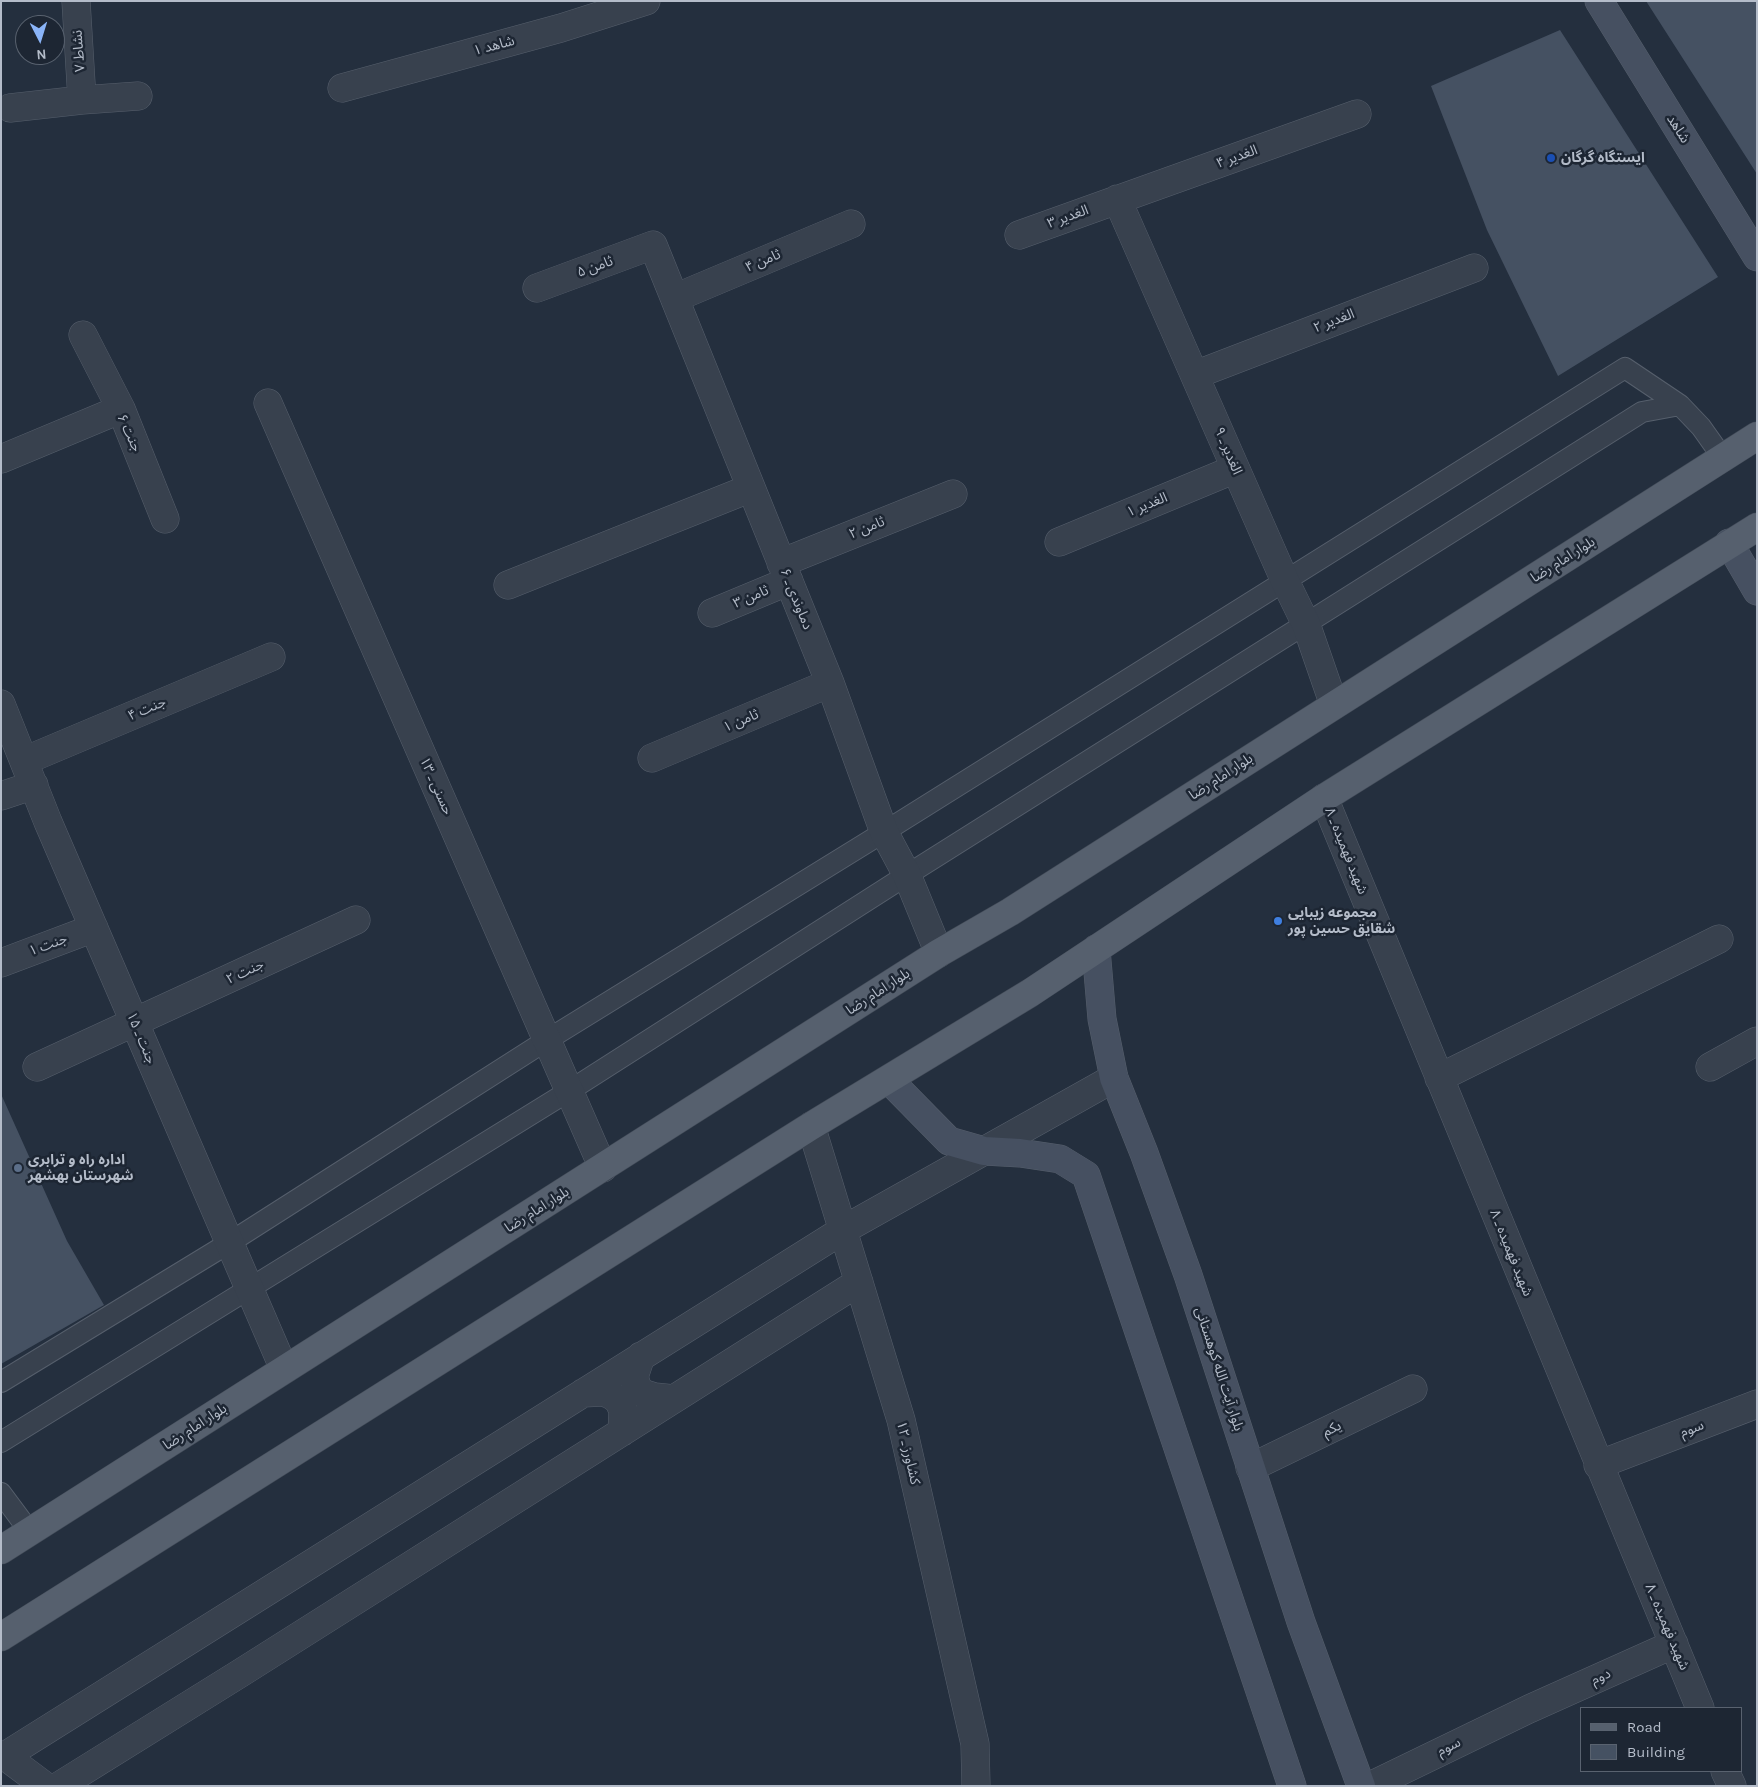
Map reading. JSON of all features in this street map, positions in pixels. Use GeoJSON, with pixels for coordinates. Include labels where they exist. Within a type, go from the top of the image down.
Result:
{"type":"FeatureCollection","features":[{"type":"Feature","properties":{"kind":"main road","name":"بلوار امام رضا"},"geometry":{"type":"LineString","coordinates":[[1,1550],[939,953],[1018,906],[1757,436]]}},
{"type":"Feature","properties":{"kind":"main road"},"geometry":{"type":"LineString","coordinates":[[1,1637],[811,1126],[1030,993],[1324,798],[1757,527]]}},
{"type":"Feature","properties":{"kind":"street","name":"نشاط ۷"},"geometry":{"type":"LineString","coordinates":[[76,1],[82,100]]}},
{"type":"Feature","properties":{"kind":"street","name":"شاهد ۱"},"geometry":{"type":"LineString","coordinates":[[342,88],[561,28],[646,1]]}},
{"type":"Feature","properties":{"kind":"street","name":"شاهد"},"geometry":{"type":"LineString","coordinates":[[1599,1],[1757,257]]}},
{"type":"Feature","properties":{"kind":"street"},"geometry":{"type":"LineString","coordinates":[[10,108],[138,96]]}},
{"type":"Feature","properties":{"kind":"street","name":"الغدیر ۴"},"geometry":{"type":"LineString","coordinates":[[1117,199],[1357,114]]}},
{"type":"Feature","properties":{"kind":"street","name":"الغدیر ۳"},"geometry":{"type":"LineString","coordinates":[[1019,235],[1117,199]]}},
{"type":"Feature","properties":{"kind":"street","name":"الغدیر ـ ۹"},"geometry":{"type":"LineString","coordinates":[[1117,199],[1235,469],[1306,624],[1334,705]]}},
{"type":"Feature","properties":{"kind":"street","name":"ثامن ۴"},"geometry":{"type":"LineString","coordinates":[[675,298],[851,224]]}},
{"type":"Feature","properties":{"kind":"street","name":"دماوندی ـ ۶"},"geometry":{"type":"LineString","coordinates":[[653,245],[830,684],[884,832],[908,875],[939,953]]}},
{"type":"Feature","properties":{"kind":"street","name":"ثامن ۵"},"geometry":{"type":"LineString","coordinates":[[536,288],[653,245]]}},
{"type":"Feature","properties":{"kind":"street","name":"الغدیر ۲"},"geometry":{"type":"LineString","coordinates":[[1195,375],[1474,268]]}},
{"type":"Feature","properties":{"kind":"street"},"geometry":{"type":"LineString","coordinates":[[83,335],[121,409]]}},
{"type":"Feature","properties":{"kind":"street","name":"حسنی ـ ۱۳"},"geometry":{"type":"LineString","coordinates":[[268,403],[603,1168]]}},
{"type":"Feature","properties":{"kind":"street","name":"جنت ۶"},"geometry":{"type":"LineString","coordinates":[[1,459],[121,409],[165,519]]}},
{"type":"Feature","properties":{"kind":"street","name":"الغدیر ۱"},"geometry":{"type":"LineString","coordinates":[[1059,542],[1235,469]]}},
{"type":"Feature","properties":{"kind":"street"},"geometry":{"type":"LineString","coordinates":[[508,585],[751,488]]}},
{"type":"Feature","properties":{"kind":"street","name":"ثامن ۲"},"geometry":{"type":"LineString","coordinates":[[785,572],[953,494]]}},
{"type":"Feature","properties":{"kind":"street"},"geometry":{"type":"LineString","coordinates":[[1730,543],[1757,591]]}},
{"type":"Feature","properties":{"kind":"street","name":"ثامن ۳"},"geometry":{"type":"LineString","coordinates":[[712,613],[785,572]]}},
{"type":"Feature","properties":{"kind":"street","name":"جنت ۴"},"geometry":{"type":"LineString","coordinates":[[1,796],[29,773],[271,657]]}},
{"type":"Feature","properties":{"kind":"street","name":"ثامن ۱"},"geometry":{"type":"LineString","coordinates":[[652,758],[830,684]]}},
{"type":"Feature","properties":{"kind":"street","name":"جنت ـ ۱۵"},"geometry":{"type":"LineString","coordinates":[[1,704],[134,1023],[284,1370]]}},
{"type":"Feature","properties":{"kind":"street","name":"شهید فهمیده ـ ۸"},"geometry":{"type":"LineString","coordinates":[[1324,798],[1700,1707]]}},
{"type":"Feature","properties":{"kind":"street","name":"جنت ۲"},"geometry":{"type":"LineString","coordinates":[[38,1066],[356,920]]}},
{"type":"Feature","properties":{"kind":"street","name":"جنت ۱"},"geometry":{"type":"LineString","coordinates":[[1,963],[94,928]]}},
{"type":"Feature","properties":{"kind":"street"},"geometry":{"type":"LineString","coordinates":[[1439,1078],[1719,939]]}},
{"type":"Feature","properties":{"kind":"street","name":"بلوار آیت الله کوهستانی"},"geometry":{"type":"LineString","coordinates":[[1096,949],[1102,1018],[1114,1078],[1144,1153],[1188,1275],[1301,1622],[1361,1786]]}},
{"type":"Feature","properties":{"kind":"street"},"geometry":{"type":"LineString","coordinates":[[1710,1067],[1757,1041]]}},
{"type":"Feature","properties":{"kind":"street"},"geometry":{"type":"LineString","coordinates":[[45,1786],[3,1756],[843,1230],[1114,1078]]}},
{"type":"Feature","properties":{"kind":"street"},"geometry":{"type":"LineString","coordinates":[[889,1080],[949,1141],[984,1151],[1020,1153],[1060,1159],[1086,1175],[1292,1786]]}},
{"type":"Feature","properties":{"kind":"street","name":"کشاورز ـ ۱۲"},"geometry":{"type":"LineString","coordinates":[[811,1126],[901,1420],[975,1744],[976,1786]]}},
{"type":"Feature","properties":{"kind":"street"},"geometry":{"type":"LineString","coordinates":[[59,1786],[859,1282]]}},
{"type":"Feature","properties":{"kind":"street"},"geometry":{"type":"LineString","coordinates":[[641,1356],[634,1377],[639,1392],[654,1397],[674,1399]]}},
{"type":"Feature","properties":{"kind":"street","name":"یکم"},"geometry":{"type":"LineString","coordinates":[[1250,1468],[1413,1389]]}},
{"type":"Feature","properties":{"kind":"street"},"geometry":{"type":"LineString","coordinates":[[583,1393],[603,1392],[619,1401],[623,1411],[622,1432]]}},
{"type":"Feature","properties":{"kind":"street","name":"سوم"},"geometry":{"type":"LineString","coordinates":[[1598,1465],[1757,1404]]}},
{"type":"Feature","properties":{"kind":"street","name":"دوم"},"geometry":{"type":"LineString","coordinates":[[1529,1709],[1674,1644]]}},
{"type":"Feature","properties":{"kind":"street","name":"سوم"},"geometry":{"type":"LineString","coordinates":[[1370,1786],[1529,1709]]}},
{"type":"Feature","properties":{"kind":"street"},"geometry":{"type":"LineString","coordinates":[[1726,1772],[1732,1786]]}},
{"type":"Feature","properties":{"kind":"lane"},"geometry":{"type":"LineString","coordinates":[[1,1382],[229,1243],[546,1040],[884,832],[1625,368],[1680,405],[1701,427],[1722,458]]}},
{"type":"Feature","properties":{"kind":"lane"},"geometry":{"type":"LineString","coordinates":[[1,1442],[569,1091],[1642,412],[1680,405]]}},
{"type":"Feature","properties":{"kind":"lane"},"geometry":{"type":"LineString","coordinates":[[1,1492],[30,1532]]}},
{"type":"Feature","properties":{"kind":"building"},"geometry":{"type":"Polygon","coordinates":[[[1646,1],[1757,1],[1757,174],[1646,1]]]}},
{"type":"Feature","properties":{"kind":"building","name":"ایستگاه گرگان"},"geometry":{"type":"Polygon","coordinates":[[[1560,30],[1718,277],[1558,376],[1487,230],[1431,86],[1560,30]]]}},
{"type":"Feature","properties":{"kind":"building","name":"اداره راه و ترابری شهرستان بهشهر"},"geometry":{"type":"Polygon","coordinates":[[[1,1094],[67,1241],[104,1305],[1,1364],[1,1094]]]}},
{"type":"Feature","properties":{"kind":"place","name":"ایستگاه گرگان"},"geometry":{"type":"Point","coordinates":[1551,158]}},
{"type":"Feature","properties":{"kind":"place","name":"مجموعه زیبایی شقایق حسین پور"},"geometry":{"type":"Point","coordinates":[1278,921]}},
{"type":"Feature","properties":{"kind":"place","name":"اداره راه و ترابری شهرستان بهشهر"},"geometry":{"type":"Point","coordinates":[18,1168]}}]}
